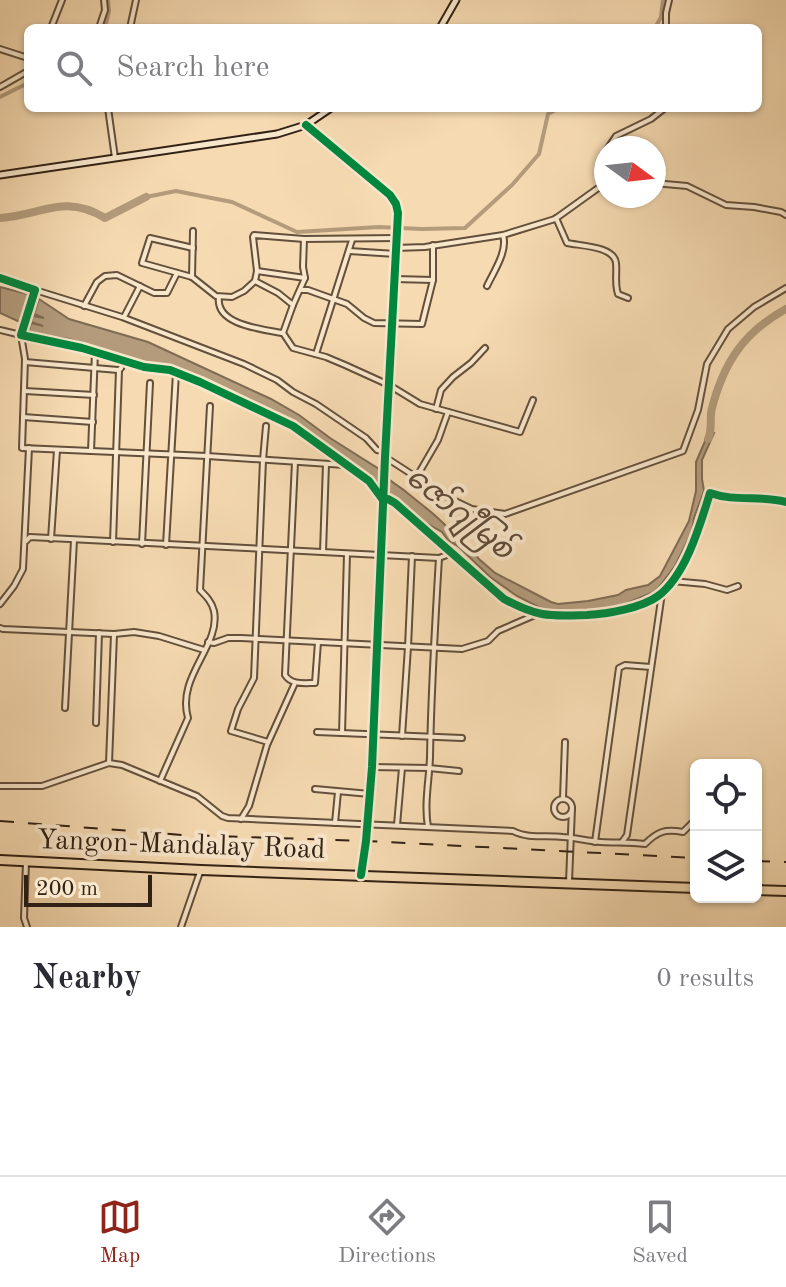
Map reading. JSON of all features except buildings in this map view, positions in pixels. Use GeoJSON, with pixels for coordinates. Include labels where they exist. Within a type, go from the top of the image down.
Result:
{"type":"FeatureCollection","features":[{"type":"Feature","properties":{"kind":"highway","name":"Yangon-Mandalay Road"},"geometry":{"type":"LineString","coordinates":[[0,860],[690,888]]}},
{"type":"Feature","properties":{"kind":"highway"},"geometry":{"type":"LineString","coordinates":[[762,890],[786,891]]}},
{"type":"Feature","properties":{"kind":"street"},"geometry":{"type":"LineString","coordinates":[[53,24],[62,0]]}},
{"type":"Feature","properties":{"kind":"street"},"geometry":{"type":"LineString","coordinates":[[100,24],[105,10],[104,0]]}},
{"type":"Feature","properties":{"kind":"street"},"geometry":{"type":"LineString","coordinates":[[131,24],[136,0]]}},
{"type":"Feature","properties":{"kind":"street"},"geometry":{"type":"LineString","coordinates":[[442,24],[456,0]]}},
{"type":"Feature","properties":{"kind":"street"},"geometry":{"type":"LineString","coordinates":[[666,24],[669,0]]}},
{"type":"Feature","properties":{"kind":"street"},"geometry":{"type":"LineString","coordinates":[[0,49],[24,57]]}},
{"type":"Feature","properties":{"kind":"street"},"geometry":{"type":"LineString","coordinates":[[0,87],[24,73]]}},
{"type":"Feature","properties":{"kind":"street"},"geometry":{"type":"LineString","coordinates":[[109,112],[115,158]]}},
{"type":"Feature","properties":{"kind":"street"},"geometry":{"type":"LineString","coordinates":[[0,175],[277,134],[306,125],[325,112]]}},
{"type":"Feature","properties":{"kind":"street"},"geometry":{"type":"LineString","coordinates":[[616,136],[660,112]]}},
{"type":"Feature","properties":{"kind":"street"},"geometry":{"type":"LineString","coordinates":[[306,125],[390,195],[396,204],[398,218],[374,735],[361,875]]}},
{"type":"Feature","properties":{"kind":"street"},"geometry":{"type":"LineString","coordinates":[[666,184],[687,186],[726,205],[754,207],[786,215]]}},
{"type":"Feature","properties":{"kind":"street"},"geometry":{"type":"LineString","coordinates":[[349,251],[396,251],[503,235],[556,218],[594,193]]}},
{"type":"Feature","properties":{"kind":"street"},"geometry":{"type":"LineString","coordinates":[[556,218],[567,243],[613,254],[618,294],[628,298]]}},
{"type":"Feature","properties":{"kind":"street"},"geometry":{"type":"LineString","coordinates":[[192,277],[193,231]]}},
{"type":"Feature","properties":{"kind":"street"},"geometry":{"type":"LineString","coordinates":[[193,248],[150,238],[142,263],[192,277],[216,296],[232,297],[255,281],[254,235],[352,240],[397,235]]}},
{"type":"Feature","properties":{"kind":"street"},"geometry":{"type":"LineString","coordinates":[[487,286],[503,251],[503,235]]}},
{"type":"Feature","properties":{"kind":"street"},"geometry":{"type":"LineString","coordinates":[[283,333],[305,278],[304,239]]}},
{"type":"Feature","properties":{"kind":"street"},"geometry":{"type":"LineString","coordinates":[[316,354],[352,240]]}},
{"type":"Feature","properties":{"kind":"street"},"geometry":{"type":"LineString","coordinates":[[301,289],[347,304],[374,323],[422,324],[433,280],[433,245]]}},
{"type":"Feature","properties":{"kind":"street"},"geometry":{"type":"LineString","coordinates":[[257,271],[305,278]]}},
{"type":"Feature","properties":{"kind":"street"},"geometry":{"type":"LineString","coordinates":[[84,306],[97,282],[105,276],[117,275],[154,293],[167,293],[177,273]]}},
{"type":"Feature","properties":{"kind":"street"},"geometry":{"type":"LineString","coordinates":[[0,278],[34,292],[124,317],[244,364],[277,380],[366,438],[377,450],[385,449]]}},
{"type":"Feature","properties":{"kind":"street"},"geometry":{"type":"LineString","coordinates":[[395,279],[433,280]]}},
{"type":"Feature","properties":{"kind":"street"},"geometry":{"type":"LineString","coordinates":[[255,281],[293,305]]}},
{"type":"Feature","properties":{"kind":"street"},"geometry":{"type":"LineString","coordinates":[[124,317],[140,286]]}},
{"type":"Feature","properties":{"kind":"street"},"geometry":{"type":"LineString","coordinates":[[385,457],[447,497],[472,509],[505,514],[683,451],[698,410],[707,364],[728,329],[754,307],[786,288]]}},
{"type":"Feature","properties":{"kind":"street"},"geometry":{"type":"LineString","coordinates":[[34,292],[22,332],[25,362],[22,448],[348,465]]}},
{"type":"Feature","properties":{"kind":"street"},"geometry":{"type":"LineString","coordinates":[[219,297],[222,312],[242,325],[283,333],[293,348],[335,361],[389,385],[420,404],[520,432],[533,400]]}},
{"type":"Feature","properties":{"kind":"street"},"geometry":{"type":"LineString","coordinates":[[0,330],[22,332],[144,367],[176,373],[293,426],[369,481],[383,497],[395,503],[504,599],[537,614],[564,617],[624,610],[658,597],[672,581],[694,544],[710,493],[722,498],[786,502]]}},
{"type":"Feature","properties":{"kind":"street"},"geometry":{"type":"LineString","coordinates":[[436,409],[441,390],[485,348]]}},
{"type":"Feature","properties":{"kind":"street"},"geometry":{"type":"LineString","coordinates":[[91,451],[95,352]]}},
{"type":"Feature","properties":{"kind":"street"},"geometry":{"type":"LineString","coordinates":[[25,362],[120,369],[113,542]]}},
{"type":"Feature","properties":{"kind":"street"},"geometry":{"type":"LineString","coordinates":[[166,545],[176,373]]}},
{"type":"Feature","properties":{"kind":"street"},"geometry":{"type":"LineString","coordinates":[[142,544],[150,383]]}},
{"type":"Feature","properties":{"kind":"street"},"geometry":{"type":"LineString","coordinates":[[25,391],[94,395]]}},
{"type":"Feature","properties":{"kind":"street"},"geometry":{"type":"LineString","coordinates":[[160,781],[188,718],[185,707],[187,691],[215,619],[211,603],[200,590],[210,406]]}},
{"type":"Feature","properties":{"kind":"street"},"geometry":{"type":"LineString","coordinates":[[416,478],[438,440],[448,412]]}},
{"type":"Feature","properties":{"kind":"street"},"geometry":{"type":"LineString","coordinates":[[23,417],[93,422]]}},
{"type":"Feature","properties":{"kind":"street"},"geometry":{"type":"LineString","coordinates":[[266,426],[254,678],[231,731],[268,742]]}},
{"type":"Feature","properties":{"kind":"street"},"geometry":{"type":"LineString","coordinates":[[0,604],[23,569],[29,448]]}},
{"type":"Feature","properties":{"kind":"street"},"geometry":{"type":"LineString","coordinates":[[51,539],[57,450]]}},
{"type":"Feature","properties":{"kind":"street"},"geometry":{"type":"LineString","coordinates":[[295,462],[287,679],[295,683],[315,683],[318,642]]}},
{"type":"Feature","properties":{"kind":"street"},"geometry":{"type":"LineString","coordinates":[[323,552],[326,464]]}},
{"type":"Feature","properties":{"kind":"street"},"geometry":{"type":"LineString","coordinates":[[26,541],[30,537],[439,558],[453,553]]}},
{"type":"Feature","properties":{"kind":"street"},"geometry":{"type":"LineString","coordinates":[[65,708],[74,540]]}},
{"type":"Feature","properties":{"kind":"street"},"geometry":{"type":"LineString","coordinates":[[342,733],[347,554]]}},
{"type":"Feature","properties":{"kind":"street"},"geometry":{"type":"LineString","coordinates":[[402,736],[412,556]]}},
{"type":"Feature","properties":{"kind":"street"},"geometry":{"type":"LineString","coordinates":[[428,827],[425,812],[439,558]]}},
{"type":"Feature","properties":{"kind":"street"},"geometry":{"type":"LineString","coordinates":[[672,581],[727,590],[738,586]]}},
{"type":"Feature","properties":{"kind":"street"},"geometry":{"type":"LineString","coordinates":[[622,842],[627,835],[662,591]]}},
{"type":"Feature","properties":{"kind":"street"},"geometry":{"type":"LineString","coordinates":[[208,642],[228,638],[462,649],[488,641],[498,631],[537,614]]}},
{"type":"Feature","properties":{"kind":"street"},"geometry":{"type":"LineString","coordinates":[[0,628],[114,634],[134,632],[204,650]]}},
{"type":"Feature","properties":{"kind":"street"},"geometry":{"type":"LineString","coordinates":[[96,723],[99,633]]}},
{"type":"Feature","properties":{"kind":"street"},"geometry":{"type":"LineString","coordinates":[[109,763],[114,634]]}},
{"type":"Feature","properties":{"kind":"street"},"geometry":{"type":"LineString","coordinates":[[595,842],[619,668],[625,665],[651,667]]}},
{"type":"Feature","properties":{"kind":"street"},"geometry":{"type":"LineString","coordinates":[[241,819],[249,806],[268,742],[295,683]]}},
{"type":"Feature","properties":{"kind":"street"},"geometry":{"type":"LineString","coordinates":[[317,732],[462,738]]}},
{"type":"Feature","properties":{"kind":"street"},"geometry":{"type":"LineString","coordinates":[[563,798],[565,742]]}},
{"type":"Feature","properties":{"kind":"street"},"geometry":{"type":"LineString","coordinates":[[0,786],[42,786],[109,763],[122,765],[197,796],[222,816],[241,819],[513,831],[521,835],[645,844],[667,829],[683,832],[690,825]]}},
{"type":"Feature","properties":{"kind":"street"},"geometry":{"type":"LineString","coordinates":[[372,767],[459,771]]}},
{"type":"Feature","properties":{"kind":"street"},"geometry":{"type":"LineString","coordinates":[[397,825],[402,767]]}},
{"type":"Feature","properties":{"kind":"street"},"geometry":{"type":"LineString","coordinates":[[315,789],[370,794]]}},
{"type":"Feature","properties":{"kind":"street"},"geometry":{"type":"LineString","coordinates":[[335,823],[338,792]]}},
{"type":"Feature","properties":{"kind":"street"},"geometry":{"type":"LineString","coordinates":[[563,798],[555,803],[557,815],[568,816],[572,808]]}},
{"type":"Feature","properties":{"kind":"street"},"geometry":{"type":"LineString","coordinates":[[563,798],[569,800],[572,808],[569,884]]}},
{"type":"Feature","properties":{"kind":"street"},"geometry":{"type":"LineString","coordinates":[[26,862],[24,918],[27,926],[34,927]]}},
{"type":"Feature","properties":{"kind":"street"},"geometry":{"type":"LineString","coordinates":[[181,927],[201,870]]}},
{"type":"Feature","properties":{"kind":"shaded area"},"geometry":{"type":"Polygon","coordinates":[[[0,287],[35,296],[25,330],[20,322],[0,313],[0,287]]]}},
{"type":"Feature","properties":{"kind":"shaded area"},"geometry":{"type":"Polygon","coordinates":[[[39,299],[69,319],[148,342],[299,415],[379,469],[453,530],[495,573],[551,602],[588,601],[618,595],[648,585],[660,576],[689,521],[696,491],[696,462],[709,432],[714,433],[702,460],[704,491],[692,532],[675,566],[654,592],[615,608],[548,612],[490,577],[442,532],[390,496],[382,485],[342,455],[277,414],[183,371],[29,331],[31,323],[43,326],[31,322],[33,316],[44,318],[34,314],[39,299]]]}},
{"type":"Feature","properties":{"kind":"waterway"},"geometry":{"type":"LineString","coordinates":[[106,24],[108,0]]}},
{"type":"Feature","properties":{"kind":"waterway"},"geometry":{"type":"LineString","coordinates":[[657,24],[663,0]]}},
{"type":"Feature","properties":{"kind":"waterway"},"geometry":{"type":"LineString","coordinates":[[0,97],[24,85]]}},
{"type":"Feature","properties":{"kind":"waterway"},"geometry":{"type":"LineString","coordinates":[[146,197],[176,191],[232,202],[297,232],[379,227],[465,228],[512,185],[539,154],[548,114],[552,112]]}},
{"type":"Feature","properties":{"kind":"waterway"},"geometry":{"type":"LineString","coordinates":[[0,218],[65,206],[77,207],[105,218],[146,197]]}},
{"type":"Feature","properties":{"kind":"waterway","name":"ဇော်ဂျီမြစ်"},"geometry":{"type":"LineString","coordinates":[[708,439],[712,408],[730,363],[747,338],[786,309]]}},
{"type":"Feature","properties":{"kind":"railway"},"geometry":{"type":"LineString","coordinates":[[0,821],[183,835],[690,858]]}},
{"type":"Feature","properties":{"kind":"railway"},"geometry":{"type":"LineString","coordinates":[[762,861],[786,862]]}},
{"type":"Feature","properties":{"kind":"cycle path"},"geometry":{"type":"LineString","coordinates":[[306,125],[390,195],[398,213],[372,767],[361,875]]}},
{"type":"Feature","properties":{"kind":"cycle path"},"geometry":{"type":"LineString","coordinates":[[0,278],[35,290],[21,335],[82,348],[144,367],[170,370],[293,426],[369,481],[383,500],[395,503],[504,599],[536,613],[563,616],[604,613],[634,607],[658,596],[677,576],[684,563],[710,493],[786,502]]}}]}
